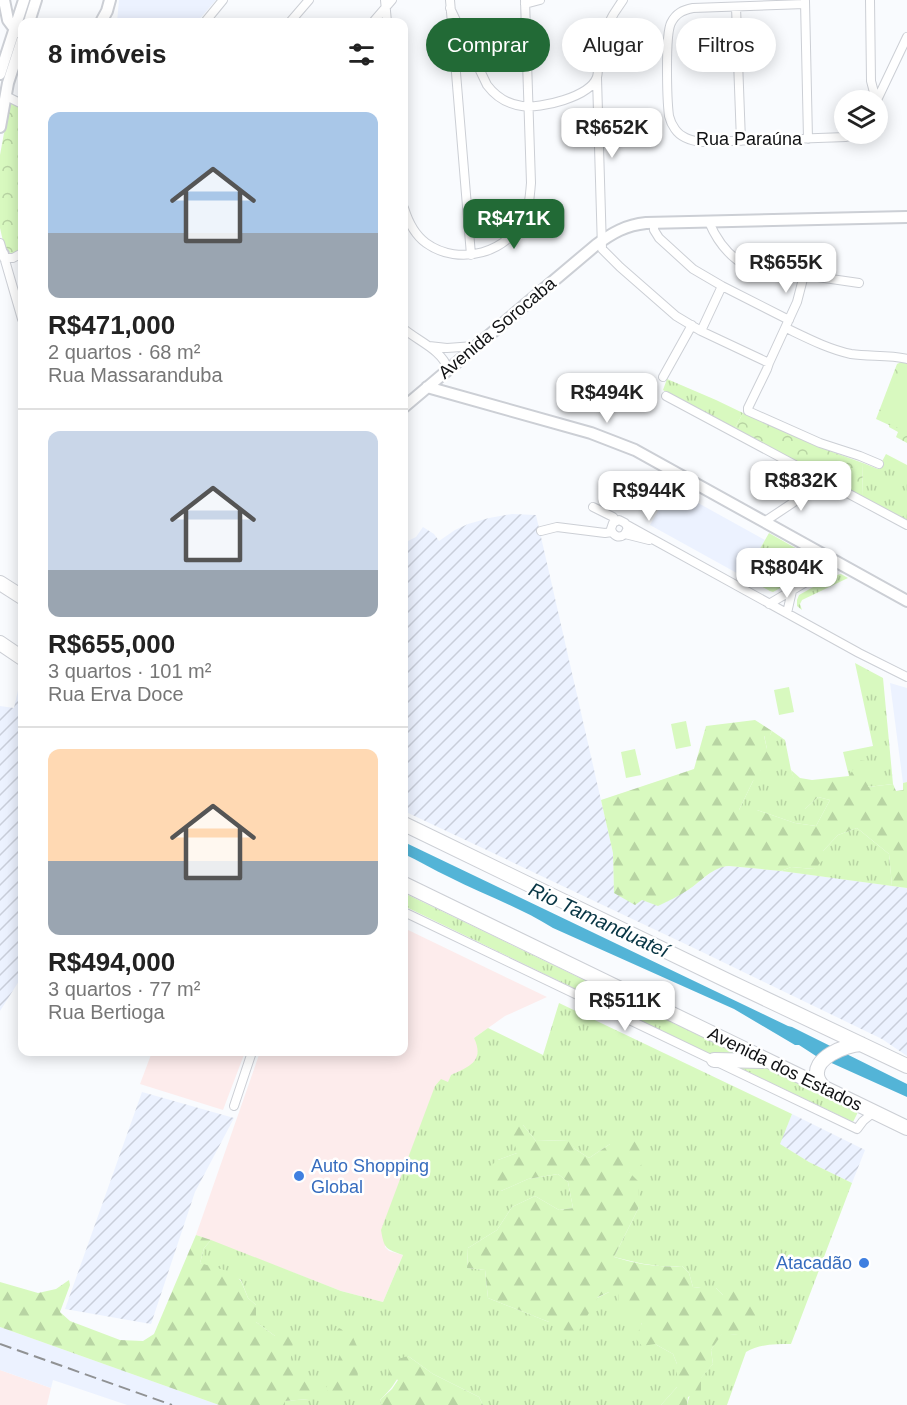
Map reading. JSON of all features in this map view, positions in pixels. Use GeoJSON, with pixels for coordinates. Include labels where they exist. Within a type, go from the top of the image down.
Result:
{"type":"FeatureCollection","features":[{"type":"Feature","properties":{"kind":"highway"},"geometry":{"type":"LineString","coordinates":[[0,583],[18,594]]}},
{"type":"Feature","properties":{"kind":"highway"},"geometry":{"type":"LineString","coordinates":[[0,643],[18,655]]}},
{"type":"Feature","properties":{"kind":"highway"},"geometry":{"type":"LineString","coordinates":[[408,826],[717,976],[907,1065]]}},
{"type":"Feature","properties":{"kind":"highway","name":"Avenida dos Estados"},"geometry":{"type":"LineString","coordinates":[[408,887],[907,1128]]}},
{"type":"Feature","properties":{"kind":"highway"},"geometry":{"type":"LineString","coordinates":[[823,1087],[818,1079],[817,1068],[820,1063],[846,1047],[861,1044]]}},
{"type":"Feature","properties":{"kind":"highway"},"geometry":{"type":"LineString","coordinates":[[714,1060],[768,1061]]}},
{"type":"Feature","properties":{"kind":"street"},"geometry":{"type":"LineString","coordinates":[[22,18],[24,0]]}},
{"type":"Feature","properties":{"kind":"street"},"geometry":{"type":"LineString","coordinates":[[26,18],[36,0]]}},
{"type":"Feature","properties":{"kind":"street"},"geometry":{"type":"LineString","coordinates":[[103,18],[110,0]]}},
{"type":"Feature","properties":{"kind":"street"},"geometry":{"type":"LineString","coordinates":[[109,18],[110,0]]}},
{"type":"Feature","properties":{"kind":"street"},"geometry":{"type":"LineString","coordinates":[[208,18],[224,0]]}},
{"type":"Feature","properties":{"kind":"street"},"geometry":{"type":"LineString","coordinates":[[293,18],[309,0]]}},
{"type":"Feature","properties":{"kind":"street"},"geometry":{"type":"LineString","coordinates":[[376,18],[385,4],[392,0]]}},
{"type":"Feature","properties":{"kind":"street"},"geometry":{"type":"LineString","coordinates":[[408,218],[417,234],[436,249],[471,255],[489,251],[510,237],[523,220],[530,193],[525,2],[540,0]]}},
{"type":"Feature","properties":{"kind":"street"},"geometry":{"type":"LineString","coordinates":[[623,0],[602,38],[598,57],[602,249],[667,308],[692,326],[769,363]]}},
{"type":"Feature","properties":{"kind":"street"},"geometry":{"type":"LineString","coordinates":[[870,0],[873,90]]}},
{"type":"Feature","properties":{"kind":"street"},"geometry":{"type":"LineString","coordinates":[[805,2],[808,139]]}},
{"type":"Feature","properties":{"kind":"street","name":"Rua Paraúna"},"geometry":{"type":"LineString","coordinates":[[805,2],[693,8],[680,12],[672,22],[667,39],[670,117],[675,130],[688,140],[703,142],[834,138]]}},
{"type":"Feature","properties":{"kind":"street"},"geometry":{"type":"LineString","coordinates":[[450,4],[487,85],[506,101],[529,107],[547,105],[583,92],[597,78]]}},
{"type":"Feature","properties":{"kind":"street"},"geometry":{"type":"LineString","coordinates":[[450,4],[471,255]]}},
{"type":"Feature","properties":{"kind":"street"},"geometry":{"type":"LineString","coordinates":[[5,5],[8,20],[18,25]]}},
{"type":"Feature","properties":{"kind":"street"},"geometry":{"type":"LineString","coordinates":[[735,7],[741,141]]}},
{"type":"Feature","properties":{"kind":"street"},"geometry":{"type":"LineString","coordinates":[[0,74],[18,33]]}},
{"type":"Feature","properties":{"kind":"street"},"geometry":{"type":"LineString","coordinates":[[881,90],[907,37]]}},
{"type":"Feature","properties":{"kind":"street"},"geometry":{"type":"LineString","coordinates":[[0,128],[18,52]]}},
{"type":"Feature","properties":{"kind":"street"},"geometry":{"type":"LineString","coordinates":[[6,96],[18,102]]}},
{"type":"Feature","properties":{"kind":"street","name":"Avenida Sorocaba"},"geometry":{"type":"LineString","coordinates":[[408,404],[602,241],[627,227],[654,223],[907,218]]}},
{"type":"Feature","properties":{"kind":"street"},"geometry":{"type":"LineString","coordinates":[[709,222],[727,251],[734,259],[748,267],[859,283]]}},
{"type":"Feature","properties":{"kind":"street"},"geometry":{"type":"LineString","coordinates":[[654,223],[654,231],[659,238],[693,268],[827,347],[854,354],[907,359]]}},
{"type":"Feature","properties":{"kind":"street"},"geometry":{"type":"LineString","coordinates":[[2,252],[13,258],[18,256]]}},
{"type":"Feature","properties":{"kind":"street"},"geometry":{"type":"LineString","coordinates":[[2,252],[18,304]]}},
{"type":"Feature","properties":{"kind":"street"},"geometry":{"type":"LineString","coordinates":[[804,275],[797,302],[748,411],[820,443],[879,464]]}},
{"type":"Feature","properties":{"kind":"street"},"geometry":{"type":"LineString","coordinates":[[701,331],[722,286]]}},
{"type":"Feature","properties":{"kind":"street"},"geometry":{"type":"LineString","coordinates":[[663,377],[692,326]]}},
{"type":"Feature","properties":{"kind":"street"},"geometry":{"type":"LineString","coordinates":[[408,332],[438,354],[448,369]]}},
{"type":"Feature","properties":{"kind":"street"},"geometry":{"type":"LineString","coordinates":[[425,345],[447,348],[476,346]]}},
{"type":"Feature","properties":{"kind":"street"},"geometry":{"type":"LineString","coordinates":[[427,387],[591,434],[635,450],[907,601]]}},
{"type":"Feature","properties":{"kind":"street"},"geometry":{"type":"LineString","coordinates":[[666,396],[907,525]]}},
{"type":"Feature","properties":{"kind":"street"},"geometry":{"type":"LineString","coordinates":[[764,522],[824,482]]}},
{"type":"Feature","properties":{"kind":"street"},"geometry":{"type":"LineString","coordinates":[[593,507],[613,517],[616,521]]}},
{"type":"Feature","properties":{"kind":"street"},"geometry":{"type":"LineString","coordinates":[[656,542],[625,534],[616,536],[612,532],[612,525],[616,521],[622,521],[769,604],[907,677]]}},
{"type":"Feature","properties":{"kind":"street"},"geometry":{"type":"LineString","coordinates":[[625,534],[627,525]]}},
{"type":"Feature","properties":{"kind":"street"},"geometry":{"type":"LineString","coordinates":[[541,531],[556,527],[612,532]]}},
{"type":"Feature","properties":{"kind":"street"},"geometry":{"type":"LineString","coordinates":[[769,604],[838,563]]}},
{"type":"Feature","properties":{"kind":"street"},"geometry":{"type":"LineString","coordinates":[[786,613],[792,591]]}},
{"type":"Feature","properties":{"kind":"street"},"geometry":{"type":"LineString","coordinates":[[408,914],[856,1129],[874,1112]]}},
{"type":"Feature","properties":{"kind":"street"},"geometry":{"type":"LineString","coordinates":[[234,1106],[251,1056]]}},
{"type":"Feature","properties":{"kind":"shaded area"},"geometry":{"type":"Polygon","coordinates":[[[119,0],[216,0],[200,18],[117,18],[119,0]]]}},
{"type":"Feature","properties":{"kind":"shaded area"},"geometry":{"type":"Polygon","coordinates":[[[671,488],[765,540],[744,577],[650,525],[671,488]]]}},
{"type":"Feature","properties":{"kind":"shaded area"},"geometry":{"type":"Polygon","coordinates":[[[512,514],[536,515],[613,853],[614,893],[642,900],[687,891],[713,871],[729,866],[907,888],[907,1056],[882,1039],[408,813],[408,541],[416,537],[423,527],[434,534],[439,541],[468,524],[512,514]]]}},
{"type":"Feature","properties":{"kind":"shaded area"},"geometry":{"type":"Polygon","coordinates":[[[890,683],[907,688],[907,782],[903,783],[890,683]]]}},
{"type":"Feature","properties":{"kind":"shaded area"},"geometry":{"type":"Polygon","coordinates":[[[18,690],[18,983],[0,1011],[0,706],[14,708],[18,690]]]}},
{"type":"Feature","properties":{"kind":"shaded area"},"geometry":{"type":"Polygon","coordinates":[[[408,930],[547,997],[505,1016],[474,1038],[478,1045],[475,1062],[470,1067],[451,1075],[385,1247],[389,1251],[403,1255],[383,1302],[341,1291],[196,1235],[259,1056],[408,1056],[408,930]]]}},
{"type":"Feature","properties":{"kind":"shaded area"},"geometry":{"type":"Polygon","coordinates":[[[150,1056],[243,1056],[223,1110],[140,1084],[150,1056]]]}},
{"type":"Feature","properties":{"kind":"shaded area"},"geometry":{"type":"Polygon","coordinates":[[[142,1092],[234,1118],[195,1192],[151,1324],[65,1309],[142,1092]]]}},
{"type":"Feature","properties":{"kind":"shaded area"},"geometry":{"type":"Polygon","coordinates":[[[792,1114],[865,1150],[852,1183],[779,1144],[792,1114]]]}},
{"type":"Feature","properties":{"kind":"shaded area"},"geometry":{"type":"Polygon","coordinates":[[[0,1327],[219,1405],[127,1405],[53,1380],[51,1388],[0,1370],[0,1327]]]}},
{"type":"Feature","properties":{"kind":"shaded area"},"geometry":{"type":"Polygon","coordinates":[[[0,1370],[51,1388],[47,1405],[0,1405],[0,1370]]]}},
{"type":"Feature","properties":{"kind":"green space"},"geometry":{"type":"Polygon","coordinates":[[[11,104],[18,106],[18,251],[12,253],[5,250],[0,228],[0,155],[11,104]]]}},
{"type":"Feature","properties":{"kind":"green space"},"geometry":{"type":"Polygon","coordinates":[[[907,363],[907,443],[896,437],[898,432],[889,425],[876,419],[897,364],[907,363]]]}},
{"type":"Feature","properties":{"kind":"green space"},"geometry":{"type":"Polygon","coordinates":[[[903,365],[907,367],[907,432],[877,418],[903,365]]]}},
{"type":"Feature","properties":{"kind":"green space"},"geometry":{"type":"Polygon","coordinates":[[[667,379],[743,413],[734,430],[663,390],[667,379]]]}},
{"type":"Feature","properties":{"kind":"green space"},"geometry":{"type":"Polygon","coordinates":[[[743,413],[816,446],[863,463],[862,497],[734,430],[743,413]]]}},
{"type":"Feature","properties":{"kind":"green space"},"geometry":{"type":"Polygon","coordinates":[[[886,454],[907,465],[907,521],[862,497],[863,463],[878,469],[886,454]]]}},
{"type":"Feature","properties":{"kind":"green space"},"geometry":{"type":"Polygon","coordinates":[[[769,533],[816,561],[815,569],[773,592],[744,577],[769,533]]]}},
{"type":"Feature","properties":{"kind":"green space"},"geometry":{"type":"Polygon","coordinates":[[[841,574],[848,578],[802,600],[800,604],[802,610],[797,606],[799,595],[841,574]]]}},
{"type":"Feature","properties":{"kind":"green space"},"geometry":{"type":"Polygon","coordinates":[[[855,663],[883,678],[893,784],[868,787],[849,776],[843,752],[873,746],[855,663]]]}},
{"type":"Feature","properties":{"kind":"green space"},"geometry":{"type":"Polygon","coordinates":[[[789,687],[794,712],[779,715],[774,690],[789,687]]]}},
{"type":"Feature","properties":{"kind":"green space"},"geometry":{"type":"Polygon","coordinates":[[[755,720],[772,731],[770,735],[764,736],[767,749],[776,757],[776,766],[771,771],[761,770],[760,777],[753,781],[739,810],[757,810],[795,823],[816,826],[830,800],[818,797],[805,809],[789,807],[795,783],[791,770],[800,778],[812,780],[849,776],[859,760],[872,762],[868,787],[893,784],[896,791],[903,790],[903,783],[907,782],[907,888],[892,886],[889,854],[857,828],[838,835],[823,851],[825,858],[814,869],[791,867],[781,871],[723,867],[712,872],[685,892],[658,906],[642,900],[635,905],[614,893],[613,853],[601,800],[694,769],[706,726],[755,720]]]}},
{"type":"Feature","properties":{"kind":"green space"},"geometry":{"type":"Polygon","coordinates":[[[686,721],[691,746],[676,749],[671,724],[686,721]]]}},
{"type":"Feature","properties":{"kind":"green space"},"geometry":{"type":"Polygon","coordinates":[[[772,731],[785,740],[791,770],[805,809],[818,797],[830,800],[816,826],[795,823],[757,810],[739,810],[761,770],[767,749],[764,735],[770,735],[772,731]]]}},
{"type":"Feature","properties":{"kind":"green space"},"geometry":{"type":"Polygon","coordinates":[[[635,749],[641,775],[626,778],[621,752],[635,749]]]}},
{"type":"Feature","properties":{"kind":"green space"},"geometry":{"type":"Polygon","coordinates":[[[857,828],[889,854],[892,886],[781,871],[791,867],[814,869],[823,851],[838,835],[857,828]]]}},
{"type":"Feature","properties":{"kind":"green space"},"geometry":{"type":"Polygon","coordinates":[[[408,895],[742,1056],[710,1054],[408,908],[408,895]]]}},
{"type":"Feature","properties":{"kind":"green space"},"geometry":{"type":"Polygon","coordinates":[[[559,1003],[792,1114],[780,1144],[809,1162],[852,1183],[791,1344],[762,1346],[746,1352],[727,1405],[687,1405],[694,1388],[713,1364],[711,1350],[722,1333],[738,1335],[723,1295],[716,1288],[693,1287],[689,1273],[682,1266],[648,1264],[614,1257],[639,1207],[629,1172],[626,1144],[610,1144],[589,1158],[575,1149],[569,1140],[536,1141],[523,1125],[517,1153],[498,1160],[501,1191],[528,1179],[558,1174],[568,1182],[573,1208],[559,1210],[535,1196],[512,1207],[497,1230],[468,1248],[467,1268],[485,1270],[488,1298],[549,1322],[609,1292],[620,1292],[655,1344],[673,1354],[677,1364],[677,1387],[661,1405],[483,1405],[479,1397],[433,1374],[408,1356],[394,1385],[380,1400],[382,1405],[285,1405],[285,1401],[309,1399],[275,1336],[256,1322],[256,1305],[248,1298],[241,1280],[200,1263],[204,1248],[211,1240],[341,1291],[383,1302],[403,1255],[387,1247],[381,1230],[435,1086],[441,1079],[448,1082],[451,1075],[473,1062],[478,1052],[474,1038],[488,1028],[543,1055],[559,1003]]]}},
{"type":"Feature","properties":{"kind":"green space"},"geometry":{"type":"Polygon","coordinates":[[[738,1067],[769,1069],[858,1112],[853,1122],[738,1067]]]}},
{"type":"Feature","properties":{"kind":"green space"},"geometry":{"type":"Polygon","coordinates":[[[523,1125],[536,1141],[570,1140],[575,1149],[589,1158],[610,1144],[626,1144],[630,1136],[652,1136],[643,1164],[629,1172],[638,1181],[639,1207],[614,1257],[648,1265],[682,1266],[689,1273],[693,1287],[716,1288],[723,1295],[738,1288],[754,1298],[760,1331],[738,1335],[722,1334],[711,1350],[713,1364],[701,1378],[701,1391],[688,1397],[687,1405],[661,1405],[677,1387],[677,1364],[673,1354],[655,1344],[642,1346],[635,1338],[642,1324],[632,1319],[619,1302],[619,1292],[609,1292],[598,1297],[577,1334],[555,1328],[549,1322],[488,1298],[485,1270],[467,1268],[468,1248],[497,1230],[512,1207],[535,1196],[559,1210],[573,1208],[568,1182],[558,1174],[528,1179],[501,1191],[489,1185],[485,1170],[498,1160],[517,1153],[511,1129],[523,1125]]]}},
{"type":"Feature","properties":{"kind":"green space"},"geometry":{"type":"Polygon","coordinates":[[[196,1235],[211,1240],[204,1248],[200,1263],[231,1272],[241,1281],[248,1298],[256,1305],[256,1322],[275,1336],[294,1336],[290,1363],[303,1365],[315,1392],[309,1399],[285,1401],[285,1405],[219,1405],[0,1327],[0,1282],[38,1293],[56,1289],[69,1280],[70,1285],[60,1312],[70,1321],[120,1340],[143,1341],[154,1334],[196,1235]]]}},
{"type":"Feature","properties":{"kind":"green space"},"geometry":{"type":"Polygon","coordinates":[[[339,1328],[352,1335],[360,1353],[357,1360],[358,1379],[353,1383],[352,1395],[345,1401],[334,1402],[326,1388],[341,1351],[336,1332],[339,1328]]]}},
{"type":"Feature","properties":{"kind":"green space"},"geometry":{"type":"Polygon","coordinates":[[[408,1356],[433,1374],[479,1397],[483,1405],[382,1405],[380,1400],[398,1380],[389,1375],[388,1362],[408,1356]]]}},
{"type":"Feature","properties":{"kind":"water"},"geometry":{"type":"Polygon","coordinates":[[[408,844],[907,1084],[907,1097],[816,1056],[734,1009],[553,928],[408,856],[408,844]]]}},
{"type":"Feature","properties":{"kind":"railway"},"geometry":{"type":"LineString","coordinates":[[0,1344],[172,1405]]}},
{"type":"Feature","properties":{"kind":"place","name":"Auto Shopping Global"},"geometry":{"type":"Point","coordinates":[299,1176]}},
{"type":"Feature","properties":{"kind":"place","name":"Atacadão"},"geometry":{"type":"Point","coordinates":[864,1263]}},
{"type":"Feature","properties":{"kind":"water label","name":"Rio Tamanduateí"},"geometry":{"type":"Point","coordinates":[599,920]}}]}
